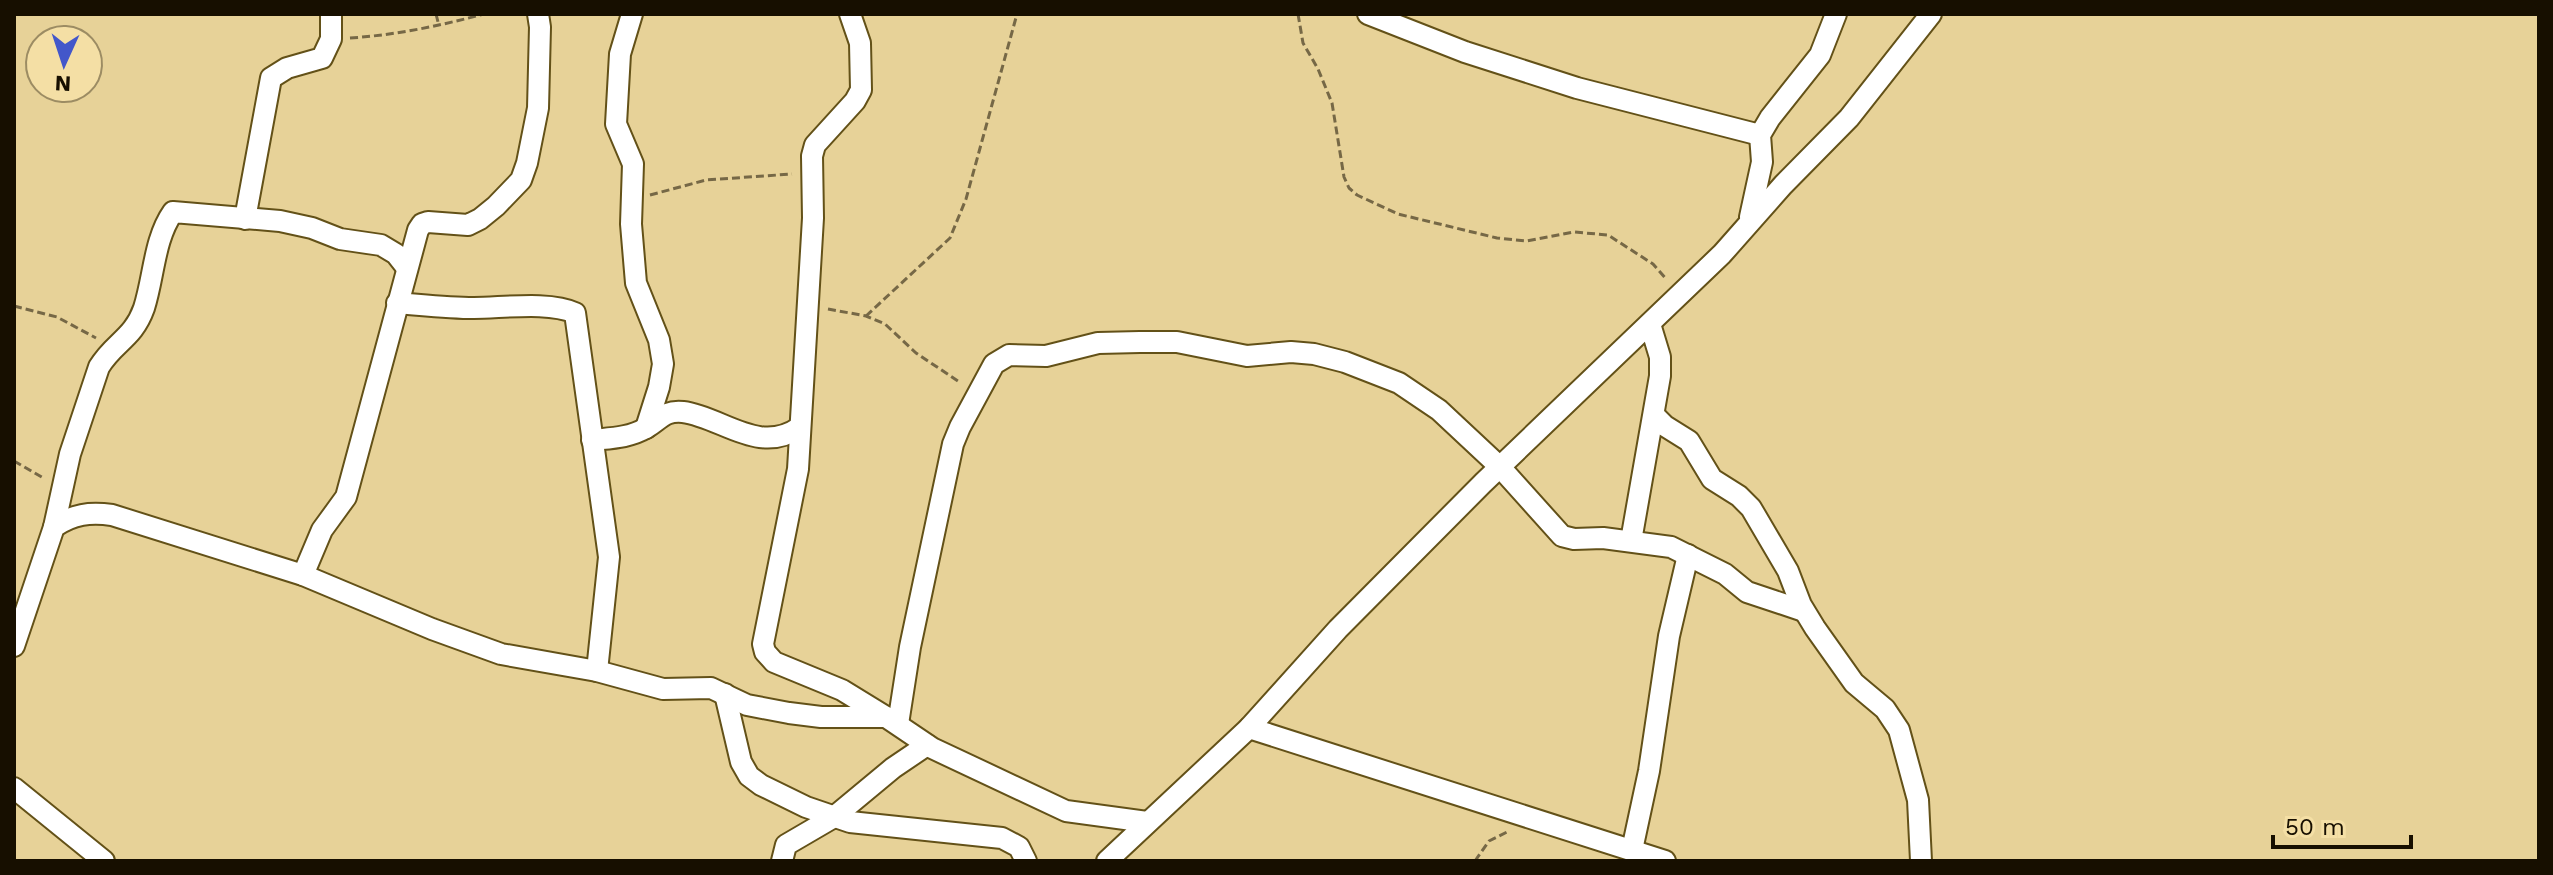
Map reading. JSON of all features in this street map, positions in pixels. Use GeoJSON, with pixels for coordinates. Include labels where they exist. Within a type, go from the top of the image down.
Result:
{"type":"FeatureCollection","features":[{"type":"Feature","properties":{"kind":"street"},"geometry":{"type":"LineString","coordinates":[[245,219],[271,78],[287,68],[322,58],[331,39],[331,14]]}},
{"type":"Feature","properties":{"kind":"street"},"geometry":{"type":"LineString","coordinates":[[303,575],[322,530],[346,497],[420,225],[428,222],[468,225],[488,213],[521,180],[538,108],[538,14]]}},
{"type":"Feature","properties":{"kind":"street"},"geometry":{"type":"LineString","coordinates":[[632,14],[620,54],[616,124],[633,164],[636,283],[659,340],[663,364],[646,428]]}},
{"type":"Feature","properties":{"kind":"street"},"geometry":{"type":"LineString","coordinates":[[850,14],[860,43],[861,90],[855,101],[815,145],[798,469],[766,626],[765,652],[774,662],[842,690],[927,745],[1066,811],[1147,822]]}},
{"type":"Feature","properties":{"kind":"street"},"geometry":{"type":"LineString","coordinates":[[1368,14],[1465,52],[1577,88],[1760,135]]}},
{"type":"Feature","properties":{"kind":"street"},"geometry":{"type":"LineString","coordinates":[[1747,226],[1762,162],[1760,135],[1820,55],[1836,14]]}},
{"type":"Feature","properties":{"kind":"street"},"geometry":{"type":"LineString","coordinates":[[1107,861],[1249,728],[1338,629],[1747,226],[1849,118],[1920,18]]}},
{"type":"Feature","properties":{"kind":"street"},"geometry":{"type":"LineString","coordinates":[[14,646],[54,527],[70,454],[99,367],[112,349],[133,332],[157,252],[173,212],[280,221],[312,228],[340,239],[381,245],[396,254],[407,268]]}},
{"type":"Feature","properties":{"kind":"street"},"geometry":{"type":"LineString","coordinates":[[397,303],[471,308],[526,307],[573,311],[577,317],[609,557],[597,671]]}},
{"type":"Feature","properties":{"kind":"street"},"geometry":{"type":"LineString","coordinates":[[1631,541],[1655,416],[1660,357],[1650,324]]}},
{"type":"Feature","properties":{"kind":"street"},"geometry":{"type":"LineString","coordinates":[[892,721],[953,444],[994,364],[1004,356],[1054,355],[1098,343],[1177,342],[1247,356],[1291,352],[1345,362],[1412,391],[1458,425],[1562,536],[1671,547],[1725,574],[1747,592],[1804,611]]}},
{"type":"Feature","properties":{"kind":"street"},"geometry":{"type":"LineString","coordinates":[[592,440],[623,437],[673,412],[696,414],[735,432],[774,437],[789,435],[800,427]]}},
{"type":"Feature","properties":{"kind":"street"},"geometry":{"type":"LineString","coordinates":[[1655,416],[1689,441],[1712,479],[1739,496],[1751,508],[1788,571],[1804,611],[1854,683],[1885,709],[1899,730],[1918,800],[1921,861]]}},
{"type":"Feature","properties":{"kind":"street"},"geometry":{"type":"LineString","coordinates":[[54,527],[66,519],[89,512],[112,515],[303,575],[501,654],[597,671],[663,689],[711,688],[747,705],[789,713],[892,721]]}},
{"type":"Feature","properties":{"kind":"street"},"geometry":{"type":"LineString","coordinates":[[1632,850],[1649,771],[1669,636],[1688,555]]}},
{"type":"Feature","properties":{"kind":"street"},"geometry":{"type":"LineString","coordinates":[[725,694],[741,762],[749,776],[761,785],[834,817],[875,826],[1002,838],[1019,847],[1026,861]]}},
{"type":"Feature","properties":{"kind":"street"},"geometry":{"type":"LineString","coordinates":[[1249,728],[1665,861]]}},
{"type":"Feature","properties":{"kind":"street"},"geometry":{"type":"LineString","coordinates":[[782,861],[786,845],[834,817],[893,768],[927,745]]}},
{"type":"Feature","properties":{"kind":"street"},"geometry":{"type":"LineString","coordinates":[[14,788],[104,861]]}},
{"type":"Feature","properties":{"kind":"path"},"geometry":{"type":"LineString","coordinates":[[436,14],[439,26]]}},
{"type":"Feature","properties":{"kind":"path"},"geometry":{"type":"LineString","coordinates":[[331,39],[387,35],[484,14]]}},
{"type":"Feature","properties":{"kind":"path"},"geometry":{"type":"LineString","coordinates":[[866,316],[950,238],[966,199],[1017,14]]}},
{"type":"Feature","properties":{"kind":"path"},"geometry":{"type":"LineString","coordinates":[[1298,14],[1303,43],[1332,103],[1344,177],[1357,195],[1408,217],[1497,238],[1527,241],[1574,232],[1608,235],[1653,264],[1680,295]]}},
{"type":"Feature","properties":{"kind":"path"},"geometry":{"type":"LineString","coordinates":[[632,203],[660,191],[706,180],[812,173]]}},
{"type":"Feature","properties":{"kind":"path"},"geometry":{"type":"LineString","coordinates":[[14,306],[57,317],[112,349]]}},
{"type":"Feature","properties":{"kind":"path"},"geometry":{"type":"LineString","coordinates":[[806,307],[866,316],[885,324],[941,371],[979,393]]}},
{"type":"Feature","properties":{"kind":"path"},"geometry":{"type":"LineString","coordinates":[[14,461],[62,489]]}},
{"type":"Feature","properties":{"kind":"path"},"geometry":{"type":"LineString","coordinates":[[1475,861],[1489,841],[1535,819]]}}]}
